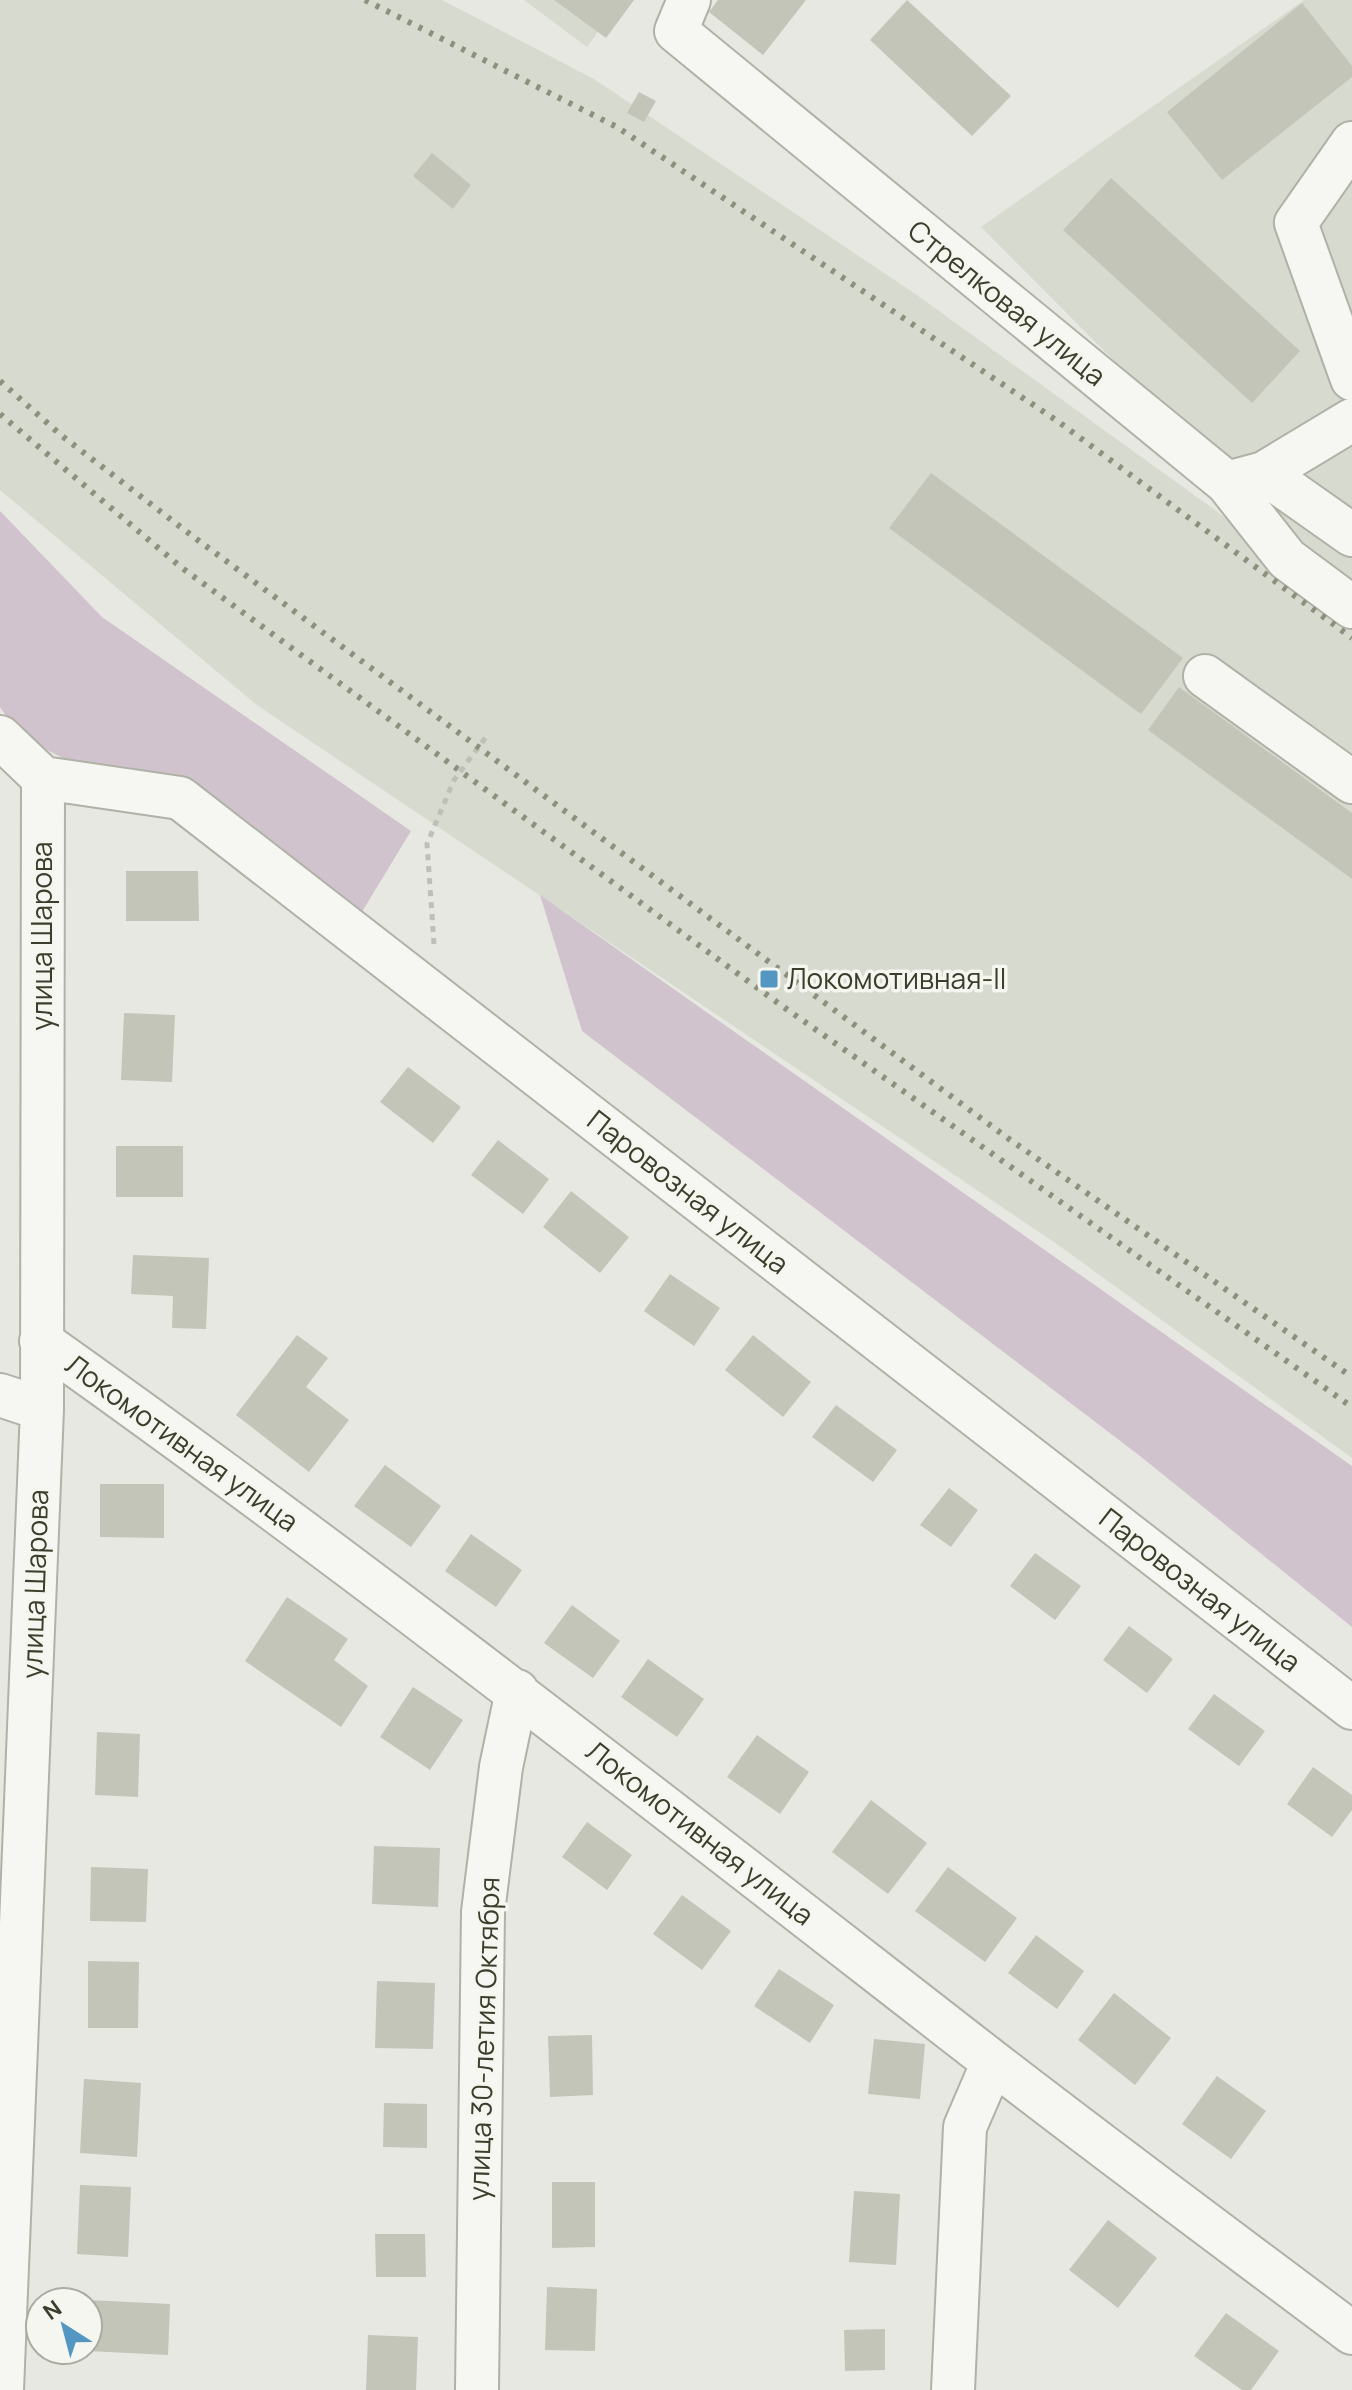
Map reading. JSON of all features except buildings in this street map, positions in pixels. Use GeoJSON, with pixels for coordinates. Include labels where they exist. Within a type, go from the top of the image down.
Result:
{"type":"FeatureCollection","features":[{"type":"Feature","properties":{"kind":"street","name":"Стрелковая улица"},"geometry":{"type":"LineString","coordinates":[[689,0],[676,31],[1245,478],[1287,559],[1352,607]]}},
{"type":"Feature","properties":{"kind":"street"},"geometry":{"type":"LineString","coordinates":[[1352,143],[1296,223],[1352,379]]}},
{"type":"Feature","properties":{"kind":"street"},"geometry":{"type":"LineString","coordinates":[[1245,478],[1352,420]]}},
{"type":"Feature","properties":{"kind":"street"},"geometry":{"type":"LineString","coordinates":[[1245,478],[1352,535]]}},
{"type":"Feature","properties":{"kind":"street"},"geometry":{"type":"LineString","coordinates":[[1205,676],[1352,782]]}},
{"type":"Feature","properties":{"kind":"street"},"geometry":{"type":"LineString","coordinates":[[0,737],[43,778]]}},
{"type":"Feature","properties":{"kind":"street","name":"Паровозная улица"},"geometry":{"type":"LineString","coordinates":[[43,778],[180,798],[1352,1708]]}},
{"type":"Feature","properties":{"kind":"street","name":"улица Шарова"},"geometry":{"type":"LineString","coordinates":[[2,2390],[42,1409],[43,778]]}},
{"type":"Feature","properties":{"kind":"street","name":"Локомотивная улица"},"geometry":{"type":"LineString","coordinates":[[41,1341],[517,1691],[993,2062],[1352,2333]]}},
{"type":"Feature","properties":{"kind":"street","name":"Локомотивная улица"},"geometry":{"type":"LineString","coordinates":[[0,1395],[42,1409]]}},
{"type":"Feature","properties":{"kind":"street","name":"улица 30-летия Октября"},"geometry":{"type":"LineString","coordinates":[[477,2390],[483,1912],[501,1767],[517,1691]]}},
{"type":"Feature","properties":{"kind":"street"},"geometry":{"type":"LineString","coordinates":[[953,2390],[965,2127],[993,2062]]}},
{"type":"Feature","properties":{"kind":"path"},"geometry":{"type":"LineString","coordinates":[[439,999],[427,844],[454,780],[486,737]]}},
{"type":"Feature","properties":{"kind":"shaded area"},"geometry":{"type":"Polygon","coordinates":[[[0,0],[442,0],[594,79],[914,293],[1352,609],[1352,1458],[1054,1242],[257,705],[0,490],[0,0]]]}},
{"type":"Feature","properties":{"kind":"shaded area"},"geometry":{"type":"Polygon","coordinates":[[[524,0],[621,0],[587,47],[524,0]]]}},
{"type":"Feature","properties":{"kind":"shaded area"},"geometry":{"type":"Polygon","coordinates":[[[1304,0],[1352,0],[1352,600],[981,227],[1304,0]]]}},
{"type":"Feature","properties":{"kind":"shaded area"},"geometry":{"type":"Polygon","coordinates":[[[0,511],[102,617],[411,831],[360,915],[19,735],[0,707],[0,511]]]}},
{"type":"Feature","properties":{"kind":"shaded area"},"geometry":{"type":"Polygon","coordinates":[[[540,895],[1352,1466],[1352,1627],[1140,1456],[582,1031],[540,895]]]}},
{"type":"Feature","properties":{"kind":"railway"},"geometry":{"type":"LineString","coordinates":[[365,0],[617,127],[1056,420],[1352,638]]}},
{"type":"Feature","properties":{"kind":"railway"},"geometry":{"type":"LineString","coordinates":[[0,381],[62,436],[195,538],[1009,1139],[1352,1377]]}},
{"type":"Feature","properties":{"kind":"railway"},"geometry":{"type":"LineString","coordinates":[[0,414],[182,568],[778,1003],[1352,1407]]}},
{"type":"Feature","properties":{"kind":"place","name":"Локомотивная-II"},"geometry":{"type":"Point","coordinates":[769,979]}}]}
